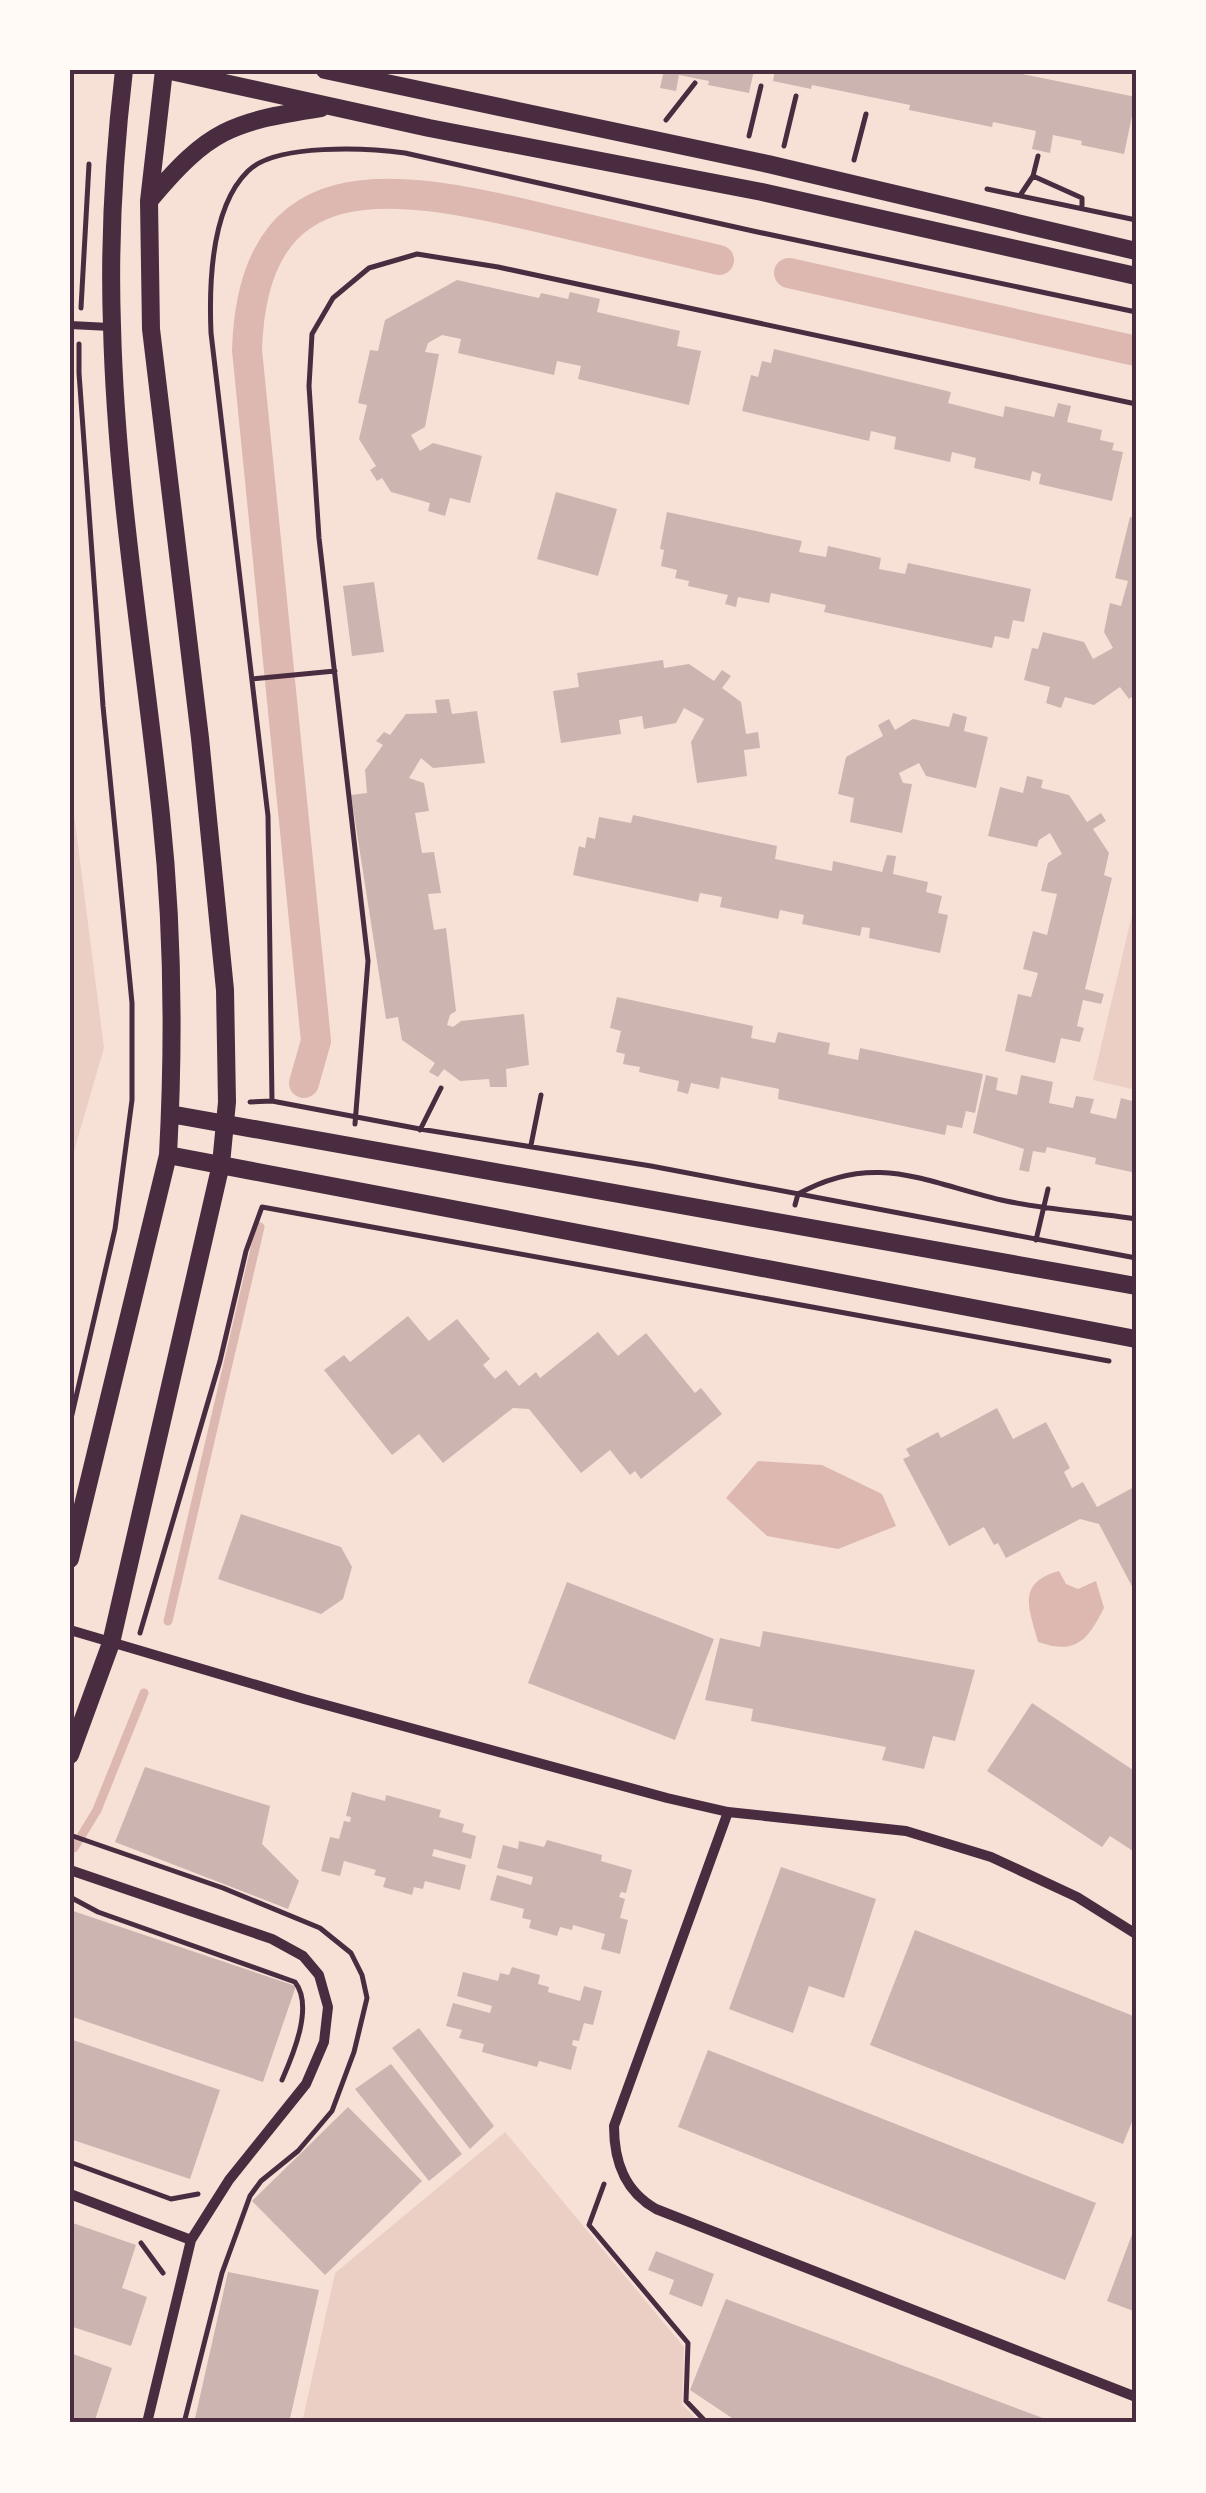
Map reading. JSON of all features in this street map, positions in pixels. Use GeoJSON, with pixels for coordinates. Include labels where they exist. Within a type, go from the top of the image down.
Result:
{"type":"FeatureCollection","features":[{"type":"Feature","properties":{"kind":"street"},"geometry":{"type":"LineString","coordinates":[[70,1559],[168,1155],[170,1114],[170,982],[162,821],[120,454],[112,327],[113,194],[124,70]]}},
{"type":"Feature","properties":{"kind":"street"},"geometry":{"type":"LineString","coordinates":[[70,1755],[111,1644],[221,1164],[225,1122],[225,990],[200,738],[151,329],[150,200],[165,70],[762,192],[1136,276]]}},
{"type":"Feature","properties":{"kind":"street"},"geometry":{"type":"LineString","coordinates":[[325,70],[768,164],[1136,251]]}},
{"type":"Feature","properties":{"kind":"street"},"geometry":{"type":"LineString","coordinates":[[150,200],[181,162],[218,135],[254,118],[331,106]]}},
{"type":"Feature","properties":{"kind":"street"},"geometry":{"type":"LineString","coordinates":[[170,1114],[1136,1286]]}},
{"type":"Feature","properties":{"kind":"street"},"geometry":{"type":"LineString","coordinates":[[168,1155],[1136,1339]]}},
{"type":"Feature","properties":{"kind":"street"},"geometry":{"type":"LineString","coordinates":[[70,1630],[667,1798],[728,1812],[906,1831],[992,1856],[1077,1897],[1136,1934]]}},
{"type":"Feature","properties":{"kind":"street"},"geometry":{"type":"LineString","coordinates":[[728,1812],[614,2126],[622,2175],[632,2190],[656,2209],[1136,2397]]}},
{"type":"Feature","properties":{"kind":"street"},"geometry":{"type":"LineString","coordinates":[[70,1870],[272,1938],[303,1956],[319,1975],[328,2007],[324,2042],[306,2084],[230,2180],[191,2240],[147,2423]]}},
{"type":"Feature","properties":{"kind":"street"},"geometry":{"type":"LineString","coordinates":[[70,2194],[191,2240]]}},
{"type":"Feature","properties":{"kind":"lane"},"geometry":{"type":"LineString","coordinates":[[75,326],[112,327]]}},
{"type":"Feature","properties":{"kind":"path"},"geometry":{"type":"LineString","coordinates":[[668,115],[695,83]]}},
{"type":"Feature","properties":{"kind":"path"},"geometry":{"type":"LineString","coordinates":[[750,130],[760,86]]}},
{"type":"Feature","properties":{"kind":"path"},"geometry":{"type":"LineString","coordinates":[[785,138],[796,96]]}},
{"type":"Feature","properties":{"kind":"path"},"geometry":{"type":"LineString","coordinates":[[856,155],[866,114]]}},
{"type":"Feature","properties":{"kind":"path"},"geometry":{"type":"LineString","coordinates":[[1136,312],[406,153],[367,148],[329,148],[284,156],[250,168],[232,192],[209,282],[211,333],[268,816],[272,1101],[531,1145],[1136,1258]]}},
{"type":"Feature","properties":{"kind":"path"},"geometry":{"type":"LineString","coordinates":[[1020,195],[1034,176],[1038,156]]}},
{"type":"Feature","properties":{"kind":"path"},"geometry":{"type":"LineString","coordinates":[[70,1422],[115,1229],[132,1080],[132,1003],[102,688],[75,326],[89,163]]}},
{"type":"Feature","properties":{"kind":"path"},"geometry":{"type":"LineString","coordinates":[[1034,176],[1082,198],[1082,208]]}},
{"type":"Feature","properties":{"kind":"path"},"geometry":{"type":"LineString","coordinates":[[355,1118],[368,961],[319,538],[310,405],[312,334],[333,298],[369,268],[417,254],[498,267],[1136,404]]}},
{"type":"Feature","properties":{"kind":"path"},"geometry":{"type":"LineString","coordinates":[[252,679],[335,671]]}},
{"type":"Feature","properties":{"kind":"path"},"geometry":{"type":"LineString","coordinates":[[420,1129],[441,1088]]}},
{"type":"Feature","properties":{"kind":"path"},"geometry":{"type":"LineString","coordinates":[[524,1177],[542,1095]]}},
{"type":"Feature","properties":{"kind":"path"},"geometry":{"type":"LineString","coordinates":[[798,1194],[826,1178],[890,1171],[940,1180],[1005,1201],[1136,1219]]}},
{"type":"Feature","properties":{"kind":"path"},"geometry":{"type":"LineString","coordinates":[[1036,1237],[1048,1189]]}},
{"type":"Feature","properties":{"kind":"path"},"geometry":{"type":"LineString","coordinates":[[135,1650],[175,1524],[246,1251],[262,1207],[1117,1362]]}},
{"type":"Feature","properties":{"kind":"path"},"geometry":{"type":"LineString","coordinates":[[70,1835],[223,1888],[320,1928],[351,1953],[362,1974],[367,1998],[354,2052],[332,2111],[298,2151],[262,2180],[250,2196],[222,2274],[184,2423]]}},
{"type":"Feature","properties":{"kind":"path"},"geometry":{"type":"LineString","coordinates":[[70,1897],[98,1912],[295,1982],[303,1998],[300,2022],[278,2087]]}},
{"type":"Feature","properties":{"kind":"path"},"geometry":{"type":"LineString","coordinates":[[616,2153],[589,2225],[688,2343],[686,2402],[708,2423]]}},
{"type":"Feature","properties":{"kind":"path"},"geometry":{"type":"LineString","coordinates":[[70,2162],[170,2199],[200,2194]]}},
{"type":"Feature","properties":{"kind":"path"},"geometry":{"type":"LineString","coordinates":[[159,2289],[174,2233],[206,2186]]}},
{"type":"Feature","properties":{"kind":"shaded area"},"geometry":{"type":"Polygon","coordinates":[[[70,783],[104,1048],[70,1165],[70,783]]]}},
{"type":"Feature","properties":{"kind":"shaded area"},"geometry":{"type":"Polygon","coordinates":[[[1136,898],[1136,1090],[1093,1080],[1136,898]]]}},
{"type":"Feature","properties":{"kind":"shaded area"},"geometry":{"type":"Polygon","coordinates":[[[758,1461],[822,1465],[882,1494],[896,1526],[838,1549],[767,1536],[726,1498],[758,1461]]]}},
{"type":"Feature","properties":{"kind":"shaded area"},"geometry":{"type":"Polygon","coordinates":[[[1059,1571],[1066,1584],[1078,1589],[1096,1581],[1104,1608],[1086,1637],[1062,1647],[1038,1642],[1029,1608],[1036,1582],[1059,1571]]]}},
{"type":"Feature","properties":{"kind":"shaded area"},"geometry":{"type":"Polygon","coordinates":[[[505,2132],[684,2347],[682,2404],[700,2423],[302,2423],[335,2273],[505,2132]]]}},
{"type":"Feature","properties":{"kind":"building"},"geometry":{"type":"Polygon","coordinates":[[[664,70],[754,70],[749,93],[679,75],[676,91],[660,88],[664,70]]]}},
{"type":"Feature","properties":{"kind":"building"},"geometry":{"type":"Polygon","coordinates":[[[775,70],[1003,70],[1136,97],[1124,154],[1053,135],[1050,153],[1032,149],[1036,131],[993,122],[992,127],[909,110],[910,105],[773,81],[775,70]]]}},
{"type":"Feature","properties":{"kind":"building"},"geometry":{"type":"Polygon","coordinates":[[[457,280],[539,298],[541,293],[568,299],[570,292],[600,299],[597,312],[680,331],[677,346],[701,351],[689,405],[578,379],[581,366],[557,361],[554,375],[458,353],[461,339],[442,335],[428,343],[425,352],[439,354],[425,427],[411,435],[420,451],[433,443],[482,456],[470,503],[450,498],[445,516],[428,511],[430,503],[391,492],[382,478],[377,481],[370,470],[376,466],[359,439],[367,405],[358,403],[370,350],[378,351],[385,320],[457,280]]]}},
{"type":"Feature","properties":{"kind":"building"},"geometry":{"type":"Polygon","coordinates":[[[774,349],[951,392],[948,403],[1003,417],[1005,406],[1054,417],[1058,403],[1071,406],[1067,422],[1102,430],[1100,440],[1114,443],[1112,450],[1123,452],[1112,501],[1039,484],[1041,474],[1032,471],[1030,481],[974,468],[976,458],[952,452],[950,462],[894,449],[896,437],[871,431],[869,441],[742,411],[751,375],[758,377],[762,361],[771,363],[774,349]]]}},
{"type":"Feature","properties":{"kind":"building"},"geometry":{"type":"Polygon","coordinates":[[[556,492],[617,509],[598,576],[537,559],[556,492]]]}},
{"type":"Feature","properties":{"kind":"building"},"geometry":{"type":"Polygon","coordinates":[[[667,512],[802,541],[799,552],[826,557],[828,546],[881,558],[879,569],[905,574],[908,563],[1031,589],[1024,622],[1013,620],[1009,639],[995,636],[992,648],[824,612],[826,605],[771,593],[769,603],[738,597],[736,607],[725,604],[728,595],[688,586],[689,581],[675,578],[677,570],[661,566],[667,512]]]}},
{"type":"Feature","properties":{"kind":"building"},"geometry":{"type":"Polygon","coordinates":[[[1130,517],[1136,518],[1136,677],[1132,680],[1136,694],[1129,699],[1120,687],[1094,705],[1065,697],[1061,708],[1046,703],[1050,687],[1024,680],[1032,648],[1038,649],[1043,632],[1084,642],[1093,659],[1113,648],[1104,632],[1110,603],[1121,606],[1128,581],[1115,578],[1130,517]]]}},
{"type":"Feature","properties":{"kind":"building"},"geometry":{"type":"Polygon","coordinates":[[[374,582],[384,652],[352,656],[343,586],[374,582]]]}},
{"type":"Feature","properties":{"kind":"building"},"geometry":{"type":"Polygon","coordinates":[[[663,660],[664,668],[689,664],[714,681],[722,670],[731,676],[722,688],[741,702],[746,734],[758,732],[760,748],[744,750],[747,776],[697,783],[691,742],[704,719],[684,708],[676,723],[644,729],[642,716],[619,720],[621,734],[561,743],[553,691],[579,687],[577,673],[663,660]]]}},
{"type":"Feature","properties":{"kind":"building"},"geometry":{"type":"Polygon","coordinates":[[[449,699],[452,714],[477,711],[485,763],[433,768],[421,758],[409,778],[424,783],[429,811],[415,813],[422,853],[434,852],[441,893],[428,894],[434,930],[446,928],[456,1011],[447,1025],[524,1014],[529,1065],[506,1069],[507,1087],[490,1087],[489,1079],[460,1081],[444,1069],[438,1077],[429,1072],[435,1063],[402,1040],[398,1017],[386,1019],[351,795],[367,793],[365,770],[383,745],[376,741],[384,732],[390,735],[406,714],[437,713],[435,700],[449,699]]]}},
{"type":"Feature","properties":{"kind":"building"},"geometry":{"type":"Polygon","coordinates":[[[953,713],[967,717],[964,731],[988,737],[976,788],[926,776],[919,763],[899,773],[903,783],[912,784],[902,833],[850,822],[854,798],[838,794],[846,757],[883,736],[878,725],[889,719],[895,730],[913,719],[949,727],[953,713]]]}},
{"type":"Feature","properties":{"kind":"building"},"geometry":{"type":"Polygon","coordinates":[[[1027,776],[1043,780],[1041,788],[1069,795],[1087,822],[1101,813],[1106,821],[1093,829],[1109,853],[1104,875],[1112,878],[1085,989],[1104,994],[1101,1004],[1083,1000],[1077,1026],[1084,1028],[1080,1042],[1061,1038],[1055,1063],[1005,1051],[1018,994],[1031,997],[1038,973],[1023,969],[1033,931],[1047,935],[1057,894],[1041,891],[1048,863],[1062,854],[1050,833],[1039,840],[1037,847],[988,836],[1000,787],[1023,793],[1027,776]]]}},
{"type":"Feature","properties":{"kind":"building"},"geometry":{"type":"Polygon","coordinates":[[[633,815],[777,846],[775,859],[832,871],[833,861],[882,872],[887,855],[896,856],[893,874],[928,882],[926,892],[942,896],[938,913],[948,915],[940,953],[869,938],[870,928],[862,927],[860,936],[802,924],[804,915],[780,910],[778,919],[720,907],[722,897],[700,893],[698,902],[573,875],[579,846],[585,848],[587,837],[595,839],[599,817],[631,823],[633,815]]]}},
{"type":"Feature","properties":{"kind":"building"},"geometry":{"type":"Polygon","coordinates":[[[617,997],[753,1026],[751,1038],[775,1043],[778,1032],[830,1043],[828,1054],[858,1060],[860,1048],[983,1074],[975,1113],[966,1111],[962,1128],[947,1125],[945,1135],[778,1099],[779,1089],[721,1077],[719,1089],[691,1083],[688,1094],[677,1091],[679,1081],[639,1072],[640,1067],[623,1064],[625,1054],[616,1052],[621,1031],[610,1028],[617,997]]]}},
{"type":"Feature","properties":{"kind":"building"},"geometry":{"type":"Polygon","coordinates":[[[986,1075],[998,1078],[996,1090],[1017,1095],[1021,1075],[1053,1082],[1049,1103],[1073,1108],[1076,1096],[1094,1099],[1090,1113],[1116,1119],[1121,1098],[1136,1102],[1136,1173],[1095,1164],[1096,1158],[1047,1147],[1045,1153],[1033,1151],[1029,1172],[1019,1170],[1024,1149],[973,1133],[986,1075]]]}},
{"type":"Feature","properties":{"kind":"building"},"geometry":{"type":"Polygon","coordinates":[[[408,1316],[429,1341],[457,1319],[490,1359],[483,1365],[495,1379],[506,1370],[519,1386],[536,1372],[540,1378],[598,1332],[618,1356],[646,1333],[695,1393],[701,1388],[722,1414],[641,1479],[635,1471],[630,1475],[610,1450],[581,1473],[529,1409],[513,1408],[443,1463],[419,1434],[392,1455],[324,1370],[344,1355],[350,1362],[408,1316]]]}},
{"type":"Feature","properties":{"kind":"building"},"geometry":{"type":"Polygon","coordinates":[[[997,1408],[1013,1439],[1046,1422],[1070,1468],[1064,1472],[1072,1488],[1083,1482],[1097,1507],[1136,1486],[1136,1594],[1099,1524],[1080,1519],[1006,1558],[984,1527],[949,1546],[903,1459],[910,1456],[906,1449],[938,1432],[941,1438],[997,1408]]]}},
{"type":"Feature","properties":{"kind":"building"},"geometry":{"type":"Polygon","coordinates":[[[241,1514],[341,1547],[352,1567],[343,1599],[321,1614],[218,1579],[241,1514]]]}},
{"type":"Feature","properties":{"kind":"building"},"geometry":{"type":"Polygon","coordinates":[[[567,1582],[714,1639],[675,1740],[528,1683],[567,1582]]]}},
{"type":"Feature","properties":{"kind":"building"},"geometry":{"type":"Polygon","coordinates":[[[763,1631],[975,1670],[955,1741],[933,1736],[924,1769],[882,1760],[886,1747],[751,1721],[753,1709],[705,1700],[720,1638],[760,1647],[763,1631]]]}},
{"type":"Feature","properties":{"kind":"building"},"geometry":{"type":"Polygon","coordinates":[[[1032,1703],[1136,1772],[1136,1853],[1110,1836],[1102,1847],[987,1771],[1032,1703]]]}},
{"type":"Feature","properties":{"kind":"building"},"geometry":{"type":"Polygon","coordinates":[[[145,1767],[270,1806],[262,1844],[299,1881],[288,1909],[115,1842],[145,1767]]]}},
{"type":"Feature","properties":{"kind":"building"},"geometry":{"type":"Polygon","coordinates":[[[352,1792],[385,1801],[386,1795],[441,1810],[439,1817],[464,1824],[462,1832],[476,1836],[471,1859],[434,1849],[432,1856],[466,1865],[460,1890],[425,1881],[423,1889],[414,1887],[412,1895],[383,1887],[386,1878],[374,1875],[376,1870],[344,1861],[340,1876],[321,1871],[330,1837],[339,1839],[344,1821],[350,1822],[351,1817],[346,1816],[352,1792]]]}},
{"type":"Feature","properties":{"kind":"building"},"geometry":{"type":"Polygon","coordinates":[[[547,1840],[602,1855],[601,1861],[632,1870],[626,1893],[621,1892],[619,1897],[625,1899],[620,1918],[628,1920],[620,1954],[601,1949],[605,1934],[573,1925],[572,1930],[560,1927],[557,1936],[529,1928],[531,1920],[522,1918],[524,1909],[490,1900],[497,1875],[531,1885],[533,1877],[497,1868],[503,1845],[518,1849],[519,1841],[544,1847],[547,1840]]]}},
{"type":"Feature","properties":{"kind":"building"},"geometry":{"type":"Polygon","coordinates":[[[781,1867],[876,1899],[844,1998],[809,1986],[793,2033],[729,2009],[781,1867]]]}},
{"type":"Feature","properties":{"kind":"building"},"geometry":{"type":"Polygon","coordinates":[[[70,1910],[296,1986],[263,2082],[70,2016],[70,1910]]]}},
{"type":"Feature","properties":{"kind":"building"},"geometry":{"type":"Polygon","coordinates":[[[915,1930],[1136,2017],[1136,2112],[1123,2144],[870,2045],[915,1930]]]}},
{"type":"Feature","properties":{"kind":"building"},"geometry":{"type":"Polygon","coordinates":[[[512,1967],[540,1975],[538,1984],[549,1987],[548,1992],[580,2001],[584,1986],[602,1991],[593,2025],[584,2023],[579,2041],[573,2040],[572,2045],[577,2047],[571,2070],[539,2061],[537,2067],[482,2052],[484,2044],[459,2038],[462,2030],[446,2026],[453,2003],[490,2013],[492,2006],[457,1996],[463,1972],[498,1981],[500,1973],[509,1975],[512,1967]]]}},
{"type":"Feature","properties":{"kind":"building"},"geometry":{"type":"Polygon","coordinates":[[[419,2028],[494,2126],[470,2149],[392,2048],[419,2028]]]}},
{"type":"Feature","properties":{"kind":"building"},"geometry":{"type":"Polygon","coordinates":[[[70,2039],[220,2090],[190,2179],[70,2139],[70,2039]]]}},
{"type":"Feature","properties":{"kind":"building"},"geometry":{"type":"Polygon","coordinates":[[[708,2050],[1096,2203],[1065,2280],[678,2127],[708,2050]]]}},
{"type":"Feature","properties":{"kind":"building"},"geometry":{"type":"Polygon","coordinates":[[[391,2064],[462,2154],[429,2181],[355,2089],[391,2064]]]}},
{"type":"Feature","properties":{"kind":"building"},"geometry":{"type":"Polygon","coordinates":[[[348,2107],[422,2181],[325,2275],[252,2201],[348,2107]]]}},
{"type":"Feature","properties":{"kind":"building"},"geometry":{"type":"Polygon","coordinates":[[[70,2222],[136,2245],[122,2288],[147,2297],[131,2346],[70,2326],[70,2222]]]}},
{"type":"Feature","properties":{"kind":"building"},"geometry":{"type":"Polygon","coordinates":[[[1136,2224],[1136,2312],[1107,2301],[1136,2224]]]}},
{"type":"Feature","properties":{"kind":"building"},"geometry":{"type":"Polygon","coordinates":[[[656,2251],[714,2274],[702,2307],[669,2294],[674,2280],[648,2270],[656,2251]]]}},
{"type":"Feature","properties":{"kind":"building"},"geometry":{"type":"Polygon","coordinates":[[[228,2272],[319,2290],[289,2423],[194,2423],[228,2272]]]}},
{"type":"Feature","properties":{"kind":"building"},"geometry":{"type":"Polygon","coordinates":[[[726,2299],[1056,2423],[734,2423],[690,2390],[726,2299]]]}},
{"type":"Feature","properties":{"kind":"building"},"geometry":{"type":"Polygon","coordinates":[[[70,2353],[112,2368],[94,2423],[70,2423],[70,2353]]]}},
{"type":"Feature","properties":{"kind":"waterway"},"geometry":{"type":"LineString","coordinates":[[304,1083],[316,1041],[247,350],[255,288],[275,244],[303,215],[340,199],[383,194],[431,196],[481,205],[719,260]]}},
{"type":"Feature","properties":{"kind":"waterway"},"geometry":{"type":"LineString","coordinates":[[789,273],[1136,351]]}},
{"type":"Feature","properties":{"kind":"waterway"},"geometry":{"type":"LineString","coordinates":[[168,1621],[260,1227]]}},
{"type":"Feature","properties":{"kind":"waterway"},"geometry":{"type":"LineString","coordinates":[[74,1848],[97,1810],[144,1693]]}}]}
